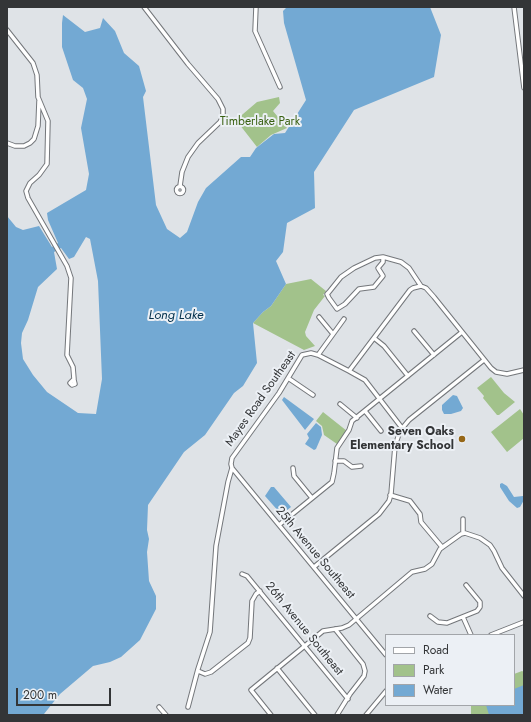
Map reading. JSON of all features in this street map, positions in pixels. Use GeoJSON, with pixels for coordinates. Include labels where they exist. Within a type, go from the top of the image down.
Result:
{"type":"FeatureCollection","features":[{"type":"Feature","properties":{"kind":"street"},"geometry":{"type":"LineString","coordinates":[[144,7],[185,60],[218,99],[223,109],[223,116],[220,122],[214,130],[198,143],[188,157],[182,172],[180,186]]}},
{"type":"Feature","properties":{"kind":"street"},"geometry":{"type":"LineString","coordinates":[[256,7],[255,31],[280,87]]}},
{"type":"Feature","properties":{"kind":"street"},"geometry":{"type":"LineString","coordinates":[[514,7],[524,88]]}},
{"type":"Feature","properties":{"kind":"street"},"geometry":{"type":"LineString","coordinates":[[7,30],[33,63],[37,75],[38,97],[38,126],[37,134],[34,139],[24,146],[15,146],[7,143]]}},
{"type":"Feature","properties":{"kind":"street"},"geometry":{"type":"LineString","coordinates":[[38,97],[48,121],[48,161],[39,175],[30,183],[26,191],[28,198],[69,271],[71,278],[66,355],[73,367],[74,380]]}},
{"type":"Feature","properties":{"kind":"street"},"geometry":{"type":"LineString","coordinates":[[383,257],[378,268],[383,276],[374,287],[358,289],[352,298],[337,310],[327,294],[341,277],[354,268],[375,258],[383,257],[401,262],[409,268],[421,286],[430,292],[491,368],[501,373],[512,373],[524,370]]}},
{"type":"Feature","properties":{"kind":"street"},"geometry":{"type":"LineString","coordinates":[[349,371],[410,290],[421,286]]}},
{"type":"Feature","properties":{"kind":"street"},"geometry":{"type":"LineString","coordinates":[[319,317],[333,334]]}},
{"type":"Feature","properties":{"kind":"street"},"geometry":{"type":"LineString","coordinates":[[344,319],[318,355],[365,380],[402,428]]}},
{"type":"Feature","properties":{"kind":"street"},"geometry":{"type":"LineString","coordinates":[[414,331],[434,355]]}},
{"type":"Feature","properties":{"kind":"street"},"geometry":{"type":"LineString","coordinates":[[279,525],[332,482],[337,448],[349,430],[352,421],[462,332]]}},
{"type":"Feature","properties":{"kind":"street"},"geometry":{"type":"LineString","coordinates":[[374,338],[384,346],[408,376]]}},
{"type":"Feature","properties":{"kind":"street","name":"Mayes Road Southeast"},"geometry":{"type":"LineString","coordinates":[[188,707],[211,624],[216,546],[232,468],[231,464],[235,454],[288,378],[302,355],[311,353],[318,355]]}},
{"type":"Feature","properties":{"kind":"street"},"geometry":{"type":"LineString","coordinates":[[314,567],[379,514],[389,501],[395,446],[397,436],[402,428],[409,420],[484,360]]}},
{"type":"Feature","properties":{"kind":"street"},"geometry":{"type":"LineString","coordinates":[[288,378],[313,395]]}},
{"type":"Feature","properties":{"kind":"street"},"geometry":{"type":"LineString","coordinates":[[340,404],[357,418]]}},
{"type":"Feature","properties":{"kind":"street"},"geometry":{"type":"LineString","coordinates":[[365,411],[381,430]]}},
{"type":"Feature","properties":{"kind":"street"},"geometry":{"type":"LineString","coordinates":[[335,461],[344,461],[352,466],[361,466]]}},
{"type":"Feature","properties":{"kind":"street","name":"25th Avenue Southeast"},"geometry":{"type":"LineString","coordinates":[[232,468],[385,652]]}},
{"type":"Feature","properties":{"kind":"street"},"geometry":{"type":"LineString","coordinates":[[293,468],[294,476],[312,498]]}},
{"type":"Feature","properties":{"kind":"street"},"geometry":{"type":"LineString","coordinates":[[390,495],[410,501],[420,514],[421,522],[442,547]]}},
{"type":"Feature","properties":{"kind":"street"},"geometry":{"type":"LineString","coordinates":[[463,519],[463,533]]}},
{"type":"Feature","properties":{"kind":"street"},"geometry":{"type":"LineString","coordinates":[[271,715],[251,690],[323,631],[342,628],[348,625],[412,572],[425,569],[432,564],[440,549],[456,536],[465,533],[480,538],[490,545],[502,568],[524,596]]}},
{"type":"Feature","properties":{"kind":"street","name":"26th Avenue Southeast"},"geometry":{"type":"LineString","coordinates":[[242,574],[247,576],[260,591],[348,699]]}},
{"type":"Feature","properties":{"kind":"street"},"geometry":{"type":"LineString","coordinates":[[430,616],[438,622],[447,623],[477,611],[480,607],[480,602],[466,585]]}},
{"type":"Feature","properties":{"kind":"street"},"geometry":{"type":"LineString","coordinates":[[198,671],[205,674],[211,672],[248,643],[250,638],[252,602],[256,594],[260,591]]}},
{"type":"Feature","properties":{"kind":"street"},"geometry":{"type":"LineString","coordinates":[[463,617],[471,634]]}},
{"type":"Feature","properties":{"kind":"street"},"geometry":{"type":"LineString","coordinates":[[494,634],[524,622]]}},
{"type":"Feature","properties":{"kind":"street"},"geometry":{"type":"LineString","coordinates":[[335,629],[363,664],[365,671],[364,676],[337,715]]}},
{"type":"Feature","properties":{"kind":"street"},"geometry":{"type":"LineString","coordinates":[[277,668],[315,715]]}},
{"type":"Feature","properties":{"kind":"street"},"geometry":{"type":"LineString","coordinates":[[366,715],[385,692]]}},
{"type":"Feature","properties":{"kind":"street"},"geometry":{"type":"LineString","coordinates":[[159,707],[166,715]]}},
{"type":"Feature","properties":{"kind":"green space","name":"Timberlake Park"},"geometry":{"type":"Polygon","coordinates":[[[279,97],[280,103],[273,111],[287,128],[271,135],[257,147],[236,120],[257,102],[279,97]]]}},
{"type":"Feature","properties":{"kind":"green space"},"geometry":{"type":"Polygon","coordinates":[[[311,279],[326,291],[323,295],[325,296],[314,310],[305,332],[306,336],[315,346],[304,350],[253,323],[271,306],[286,284],[311,279]]]}},
{"type":"Feature","properties":{"kind":"green space"},"geometry":{"type":"Polygon","coordinates":[[[491,377],[504,393],[515,402],[499,415],[497,415],[483,398],[484,396],[477,388],[491,377]]]}},
{"type":"Feature","properties":{"kind":"green space"},"geometry":{"type":"Polygon","coordinates":[[[520,409],[524,415],[524,438],[507,452],[491,432],[520,409]]]}},
{"type":"Feature","properties":{"kind":"green space"},"geometry":{"type":"Polygon","coordinates":[[[323,412],[347,431],[337,444],[324,435],[322,426],[316,421],[323,412]]]}},
{"type":"Feature","properties":{"kind":"green space"},"geometry":{"type":"Polygon","coordinates":[[[522,671],[524,672],[524,715],[471,715],[471,706],[515,706],[515,674],[522,671]]]}},
{"type":"Feature","properties":{"kind":"water","name":"Long Lake"},"geometry":{"type":"Polygon","coordinates":[[[287,7],[430,7],[441,35],[434,77],[354,110],[314,172],[315,208],[287,223],[283,252],[276,261],[286,284],[271,306],[253,323],[257,363],[243,386],[234,393],[205,435],[184,452],[148,505],[147,530],[149,539],[147,552],[149,581],[156,596],[156,609],[140,640],[121,657],[110,662],[93,666],[60,694],[44,714],[7,715],[7,216],[16,227],[23,230],[39,226],[52,247],[58,243],[48,220],[47,213],[86,190],[89,174],[81,128],[87,99],[83,88],[73,80],[62,47],[63,15],[85,32],[100,28],[103,18],[115,31],[124,53],[139,66],[146,91],[143,97],[156,205],[167,229],[180,238],[187,232],[198,202],[206,188],[241,157],[250,157],[256,148],[274,134],[285,133],[306,100],[284,23],[283,11],[287,7]],[[86,237],[74,257],[69,259],[61,248],[54,252],[57,269],[38,287],[28,320],[22,333],[21,343],[23,359],[33,375],[47,392],[78,413],[96,414],[102,379],[98,281],[90,239],[86,237]]]}},
{"type":"Feature","properties":{"kind":"water"},"geometry":{"type":"Polygon","coordinates":[[[453,395],[457,396],[463,408],[461,411],[451,414],[444,414],[442,405],[453,395]]]}},
{"type":"Feature","properties":{"kind":"water"},"geometry":{"type":"Polygon","coordinates":[[[284,397],[314,419],[305,430],[282,400],[284,397]]]}},
{"type":"Feature","properties":{"kind":"water"},"geometry":{"type":"Polygon","coordinates":[[[316,423],[321,427],[322,435],[316,449],[314,450],[305,444],[309,438],[307,434],[316,423]]]}},
{"type":"Feature","properties":{"kind":"water"},"geometry":{"type":"Polygon","coordinates":[[[502,483],[507,486],[514,497],[523,496],[524,500],[520,507],[517,508],[509,501],[500,487],[500,484],[502,483]]]}},
{"type":"Feature","properties":{"kind":"water"},"geometry":{"type":"Polygon","coordinates":[[[271,487],[274,487],[291,507],[282,514],[265,496],[271,487]]]}},
{"type":"Feature","properties":{"kind":"water"},"geometry":{"type":"Polygon","coordinates":[[[524,685],[524,715],[489,715],[486,706],[515,706],[515,689],[524,685]]]}},
{"type":"Feature","properties":{"kind":"place","name":"Seven Oaks Elementary School"},"geometry":{"type":"Point","coordinates":[462,439]}}]}
